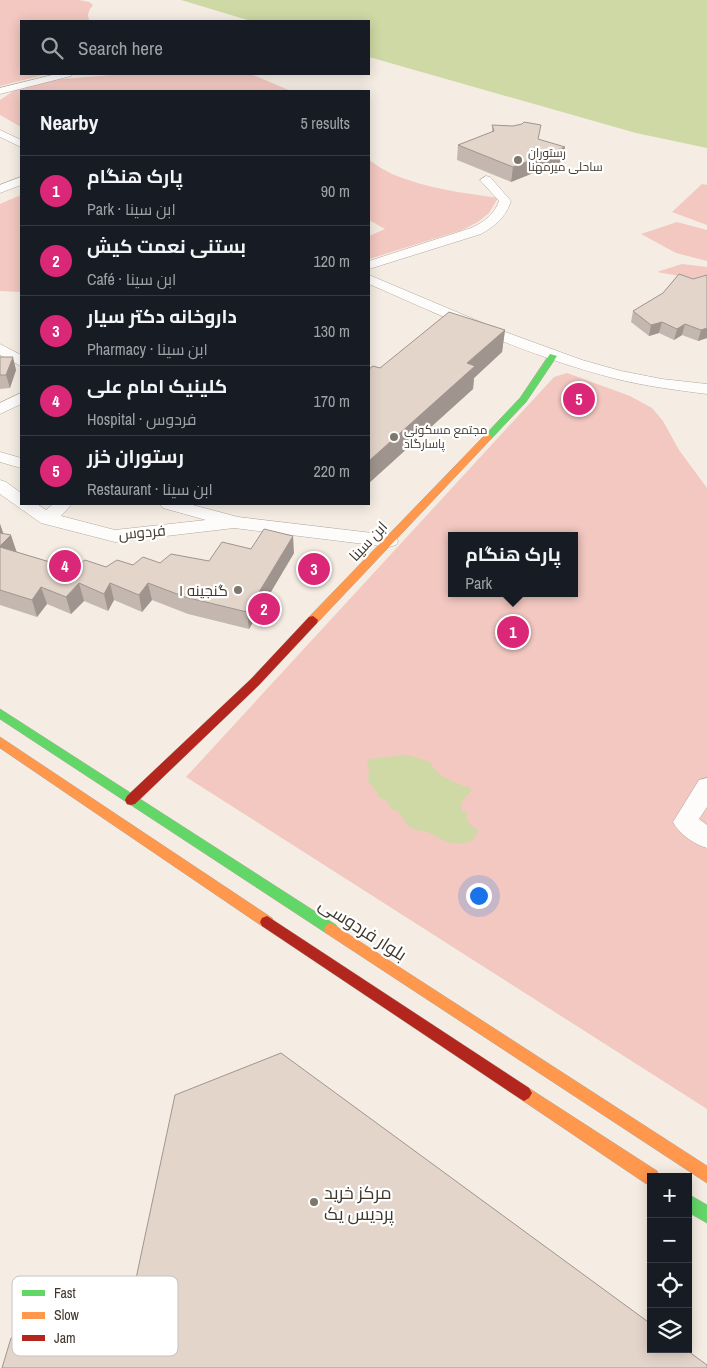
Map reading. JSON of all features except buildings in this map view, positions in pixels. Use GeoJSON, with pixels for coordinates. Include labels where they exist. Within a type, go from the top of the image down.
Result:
{"type":"FeatureCollection","features":[{"type":"Feature","properties":{"kind":"main road","name":"ابن سینا"},"geometry":{"type":"LineString","coordinates":[[110,818],[255,682],[523,400],[553,356]]}},
{"type":"Feature","properties":{"kind":"main road","name":"بلوار فردوسی"},"geometry":{"type":"LineString","coordinates":[[0,713],[707,1175]]}},
{"type":"Feature","properties":{"kind":"main road"},"geometry":{"type":"LineString","coordinates":[[3,747],[647,1174]]}},
{"type":"Feature","properties":{"kind":"main road"},"geometry":{"type":"LineString","coordinates":[[692,1205],[707,1215]]}},
{"type":"Feature","properties":{"kind":"street"},"geometry":{"type":"LineString","coordinates":[[0,92],[60,75]]}},
{"type":"Feature","properties":{"kind":"street"},"geometry":{"type":"LineString","coordinates":[[0,133],[20,143]]}},
{"type":"Feature","properties":{"kind":"street"},"geometry":{"type":"LineString","coordinates":[[370,266],[476,231],[490,224],[503,209],[504,201],[486,180]]}},
{"type":"Feature","properties":{"kind":"street"},"geometry":{"type":"LineString","coordinates":[[0,189],[20,181]]}},
{"type":"Feature","properties":{"kind":"street"},"geometry":{"type":"LineString","coordinates":[[370,279],[553,356],[595,370],[657,384],[707,389]]}},
{"type":"Feature","properties":{"kind":"street"},"geometry":{"type":"LineString","coordinates":[[0,349],[20,360]]}},
{"type":"Feature","properties":{"kind":"street"},"geometry":{"type":"LineString","coordinates":[[0,409],[20,399]]}},
{"type":"Feature","properties":{"kind":"street"},"geometry":{"type":"LineString","coordinates":[[0,457],[20,463]]}},
{"type":"Feature","properties":{"kind":"street"},"geometry":{"type":"LineString","coordinates":[[0,486],[20,500]]}},
{"type":"Feature","properties":{"kind":"street","name":"فردوس"},"geometry":{"type":"LineString","coordinates":[[26,505],[47,520],[115,536],[238,523]]}},
{"type":"Feature","properties":{"kind":"street"},"geometry":{"type":"LineString","coordinates":[[47,520],[62,505]]}},
{"type":"Feature","properties":{"kind":"street","name":"فردوس"},"geometry":{"type":"LineString","coordinates":[[173,505],[238,523],[389,540]]}},
{"type":"Feature","properties":{"kind":"street"},"geometry":{"type":"LineString","coordinates":[[707,787],[685,822],[707,838]]}},
{"type":"Feature","properties":{"kind":"shaded area"},"geometry":{"type":"Polygon","coordinates":[[[0,0],[79,0],[93,5],[88,13],[90,20],[20,20],[20,75],[43,75],[0,86],[0,0]]]}},
{"type":"Feature","properties":{"kind":"shaded area"},"geometry":{"type":"Polygon","coordinates":[[[181,0],[707,0],[707,148],[636,133],[370,57],[370,20],[248,20],[181,0]]]}},
{"type":"Feature","properties":{"kind":"shaded area"},"geometry":{"type":"Polygon","coordinates":[[[111,75],[253,75],[289,90],[20,90],[20,126],[0,115],[0,100],[18,88],[51,80],[111,75]]]}},
{"type":"Feature","properties":{"kind":"shaded area"},"geometry":{"type":"Polygon","coordinates":[[[370,161],[392,174],[418,183],[498,198],[489,213],[478,222],[462,230],[370,259],[370,236],[385,229],[370,221],[370,161]]]}},
{"type":"Feature","properties":{"kind":"shaded area"},"geometry":{"type":"Polygon","coordinates":[[[702,184],[707,185],[707,225],[672,212],[702,184]]]}},
{"type":"Feature","properties":{"kind":"shaded area"},"geometry":{"type":"Polygon","coordinates":[[[20,195],[20,292],[0,291],[0,204],[20,195]]]}},
{"type":"Feature","properties":{"kind":"shaded area"},"geometry":{"type":"Polygon","coordinates":[[[677,222],[707,230],[707,261],[676,253],[641,234],[677,222]]]}},
{"type":"Feature","properties":{"kind":"shaded area"},"geometry":{"type":"Polygon","coordinates":[[[682,264],[707,267],[707,281],[657,272],[682,264]]]}},
{"type":"Feature","properties":{"kind":"shaded area"},"geometry":{"type":"Polygon","coordinates":[[[567,373],[630,396],[652,408],[663,421],[679,450],[707,488],[707,1109],[186,777],[554,377],[567,373]]]}},
{"type":"Feature","properties":{"kind":"shaded area"},"geometry":{"type":"Polygon","coordinates":[[[408,755],[430,762],[433,768],[442,776],[472,789],[461,803],[462,812],[467,812],[469,823],[479,830],[472,841],[459,844],[450,843],[430,833],[414,829],[407,824],[398,811],[392,810],[387,801],[378,797],[377,792],[368,781],[369,768],[367,765],[369,759],[408,755]]]}},
{"type":"Feature","properties":{"kind":"traffic: fast"},"geometry":{"type":"LineString","coordinates":[[488,437],[523,400],[553,356]]}},
{"type":"Feature","properties":{"kind":"traffic: fast"},"geometry":{"type":"LineString","coordinates":[[0,713],[331,929]]}},
{"type":"Feature","properties":{"kind":"traffic: fast"},"geometry":{"type":"LineString","coordinates":[[692,1205],[707,1215]]}},
{"type":"Feature","properties":{"kind":"traffic: slow"},"geometry":{"type":"LineString","coordinates":[[313,620],[488,437]]}},
{"type":"Feature","properties":{"kind":"traffic: slow"},"geometry":{"type":"LineString","coordinates":[[0,742],[267,922]]}},
{"type":"Feature","properties":{"kind":"traffic: slow"},"geometry":{"type":"LineString","coordinates":[[331,929],[707,1175]]}},
{"type":"Feature","properties":{"kind":"traffic: slow"},"geometry":{"type":"LineString","coordinates":[[524,1093],[647,1174]]}},
{"type":"Feature","properties":{"kind":"traffic: jam"},"geometry":{"type":"LineString","coordinates":[[131,800],[255,682],[313,620]]}},
{"type":"Feature","properties":{"kind":"traffic: jam"},"geometry":{"type":"LineString","coordinates":[[267,922],[524,1093]]}},
{"type":"Feature","properties":{"kind":"place","name":"رستوران ساحلی میرمهنا"},"geometry":{"type":"Point","coordinates":[518,160]}},
{"type":"Feature","properties":{"kind":"place","name":"رستوران خزر"},"geometry":{"type":"Point","coordinates":[579,399]}},
{"type":"Feature","properties":{"kind":"place","name":"مجتمع مسکونی پاسارگاد"},"geometry":{"type":"Point","coordinates":[394,437]}},
{"type":"Feature","properties":{"kind":"place","name":"کلینیک امام علی"},"geometry":{"type":"Point","coordinates":[65,566]}},
{"type":"Feature","properties":{"kind":"place","name":"داروخانه دکتر سیار"},"geometry":{"type":"Point","coordinates":[314,569]}},
{"type":"Feature","properties":{"kind":"place","name":"گنجینه ۱"},"geometry":{"type":"Point","coordinates":[238,590]}},
{"type":"Feature","properties":{"kind":"place","name":"بستنی نعمت کیش"},"geometry":{"type":"Point","coordinates":[264,609]}},
{"type":"Feature","properties":{"kind":"place","name":"پارک هنگام"},"geometry":{"type":"Point","coordinates":[513,632]}},
{"type":"Feature","properties":{"kind":"place","name":"مرکز خرید پردیس یک"},"geometry":{"type":"Point","coordinates":[314,1202]}}]}
